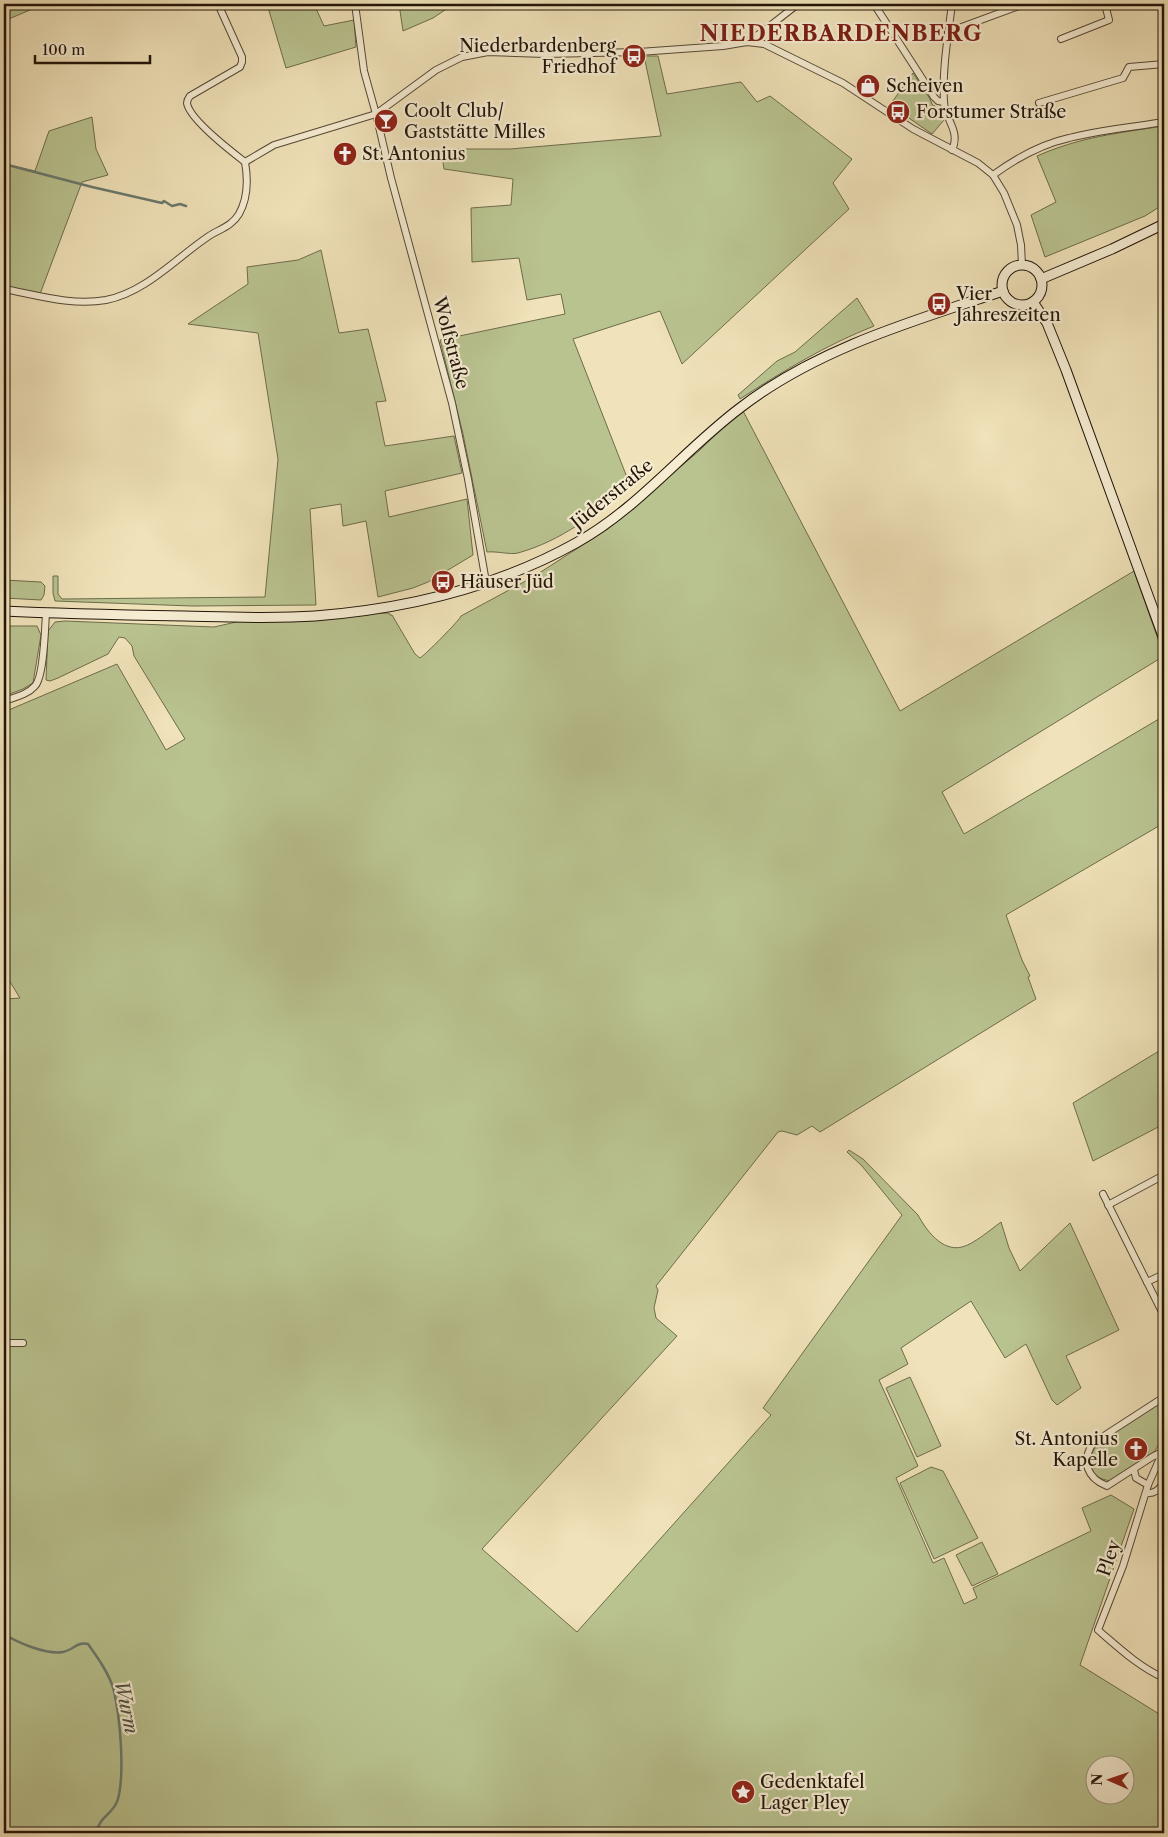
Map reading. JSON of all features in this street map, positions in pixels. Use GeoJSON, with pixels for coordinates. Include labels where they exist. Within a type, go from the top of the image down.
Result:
{"type":"FeatureCollection","features":[{"type":"Feature","properties":{"kind":"main road"},"geometry":{"type":"LineString","coordinates":[[1041,278],[1112,249],[1164,224]]}},
{"type":"Feature","properties":{"kind":"main road"},"geometry":{"type":"LineString","coordinates":[[1022,265],[1034,269],[1041,278],[1041,291],[1033,302],[1022,305],[1016,304],[1003,291],[1002,285],[1006,273],[1022,265]]}},
{"type":"Feature","properties":{"kind":"main road","name":"Jüderstraße"},"geometry":{"type":"LineString","coordinates":[[4,612],[252,617],[312,616],[386,607],[438,596],[486,582],[552,556],[579,542],[606,524],[638,498],[706,435],[741,407],[795,372],[848,347],[906,324],[1003,291]]}},
{"type":"Feature","properties":{"kind":"main road"},"geometry":{"type":"LineString","coordinates":[[1033,302],[1047,323],[1066,370],[1164,639]]}},
{"type":"Feature","properties":{"kind":"street"},"geometry":{"type":"LineString","coordinates":[[4,289],[76,301],[107,300],[128,292],[150,280],[210,236],[232,224],[239,214],[245,199],[248,176],[245,162],[200,123],[187,104],[190,96],[240,67],[242,62],[242,57],[218,4]]}},
{"type":"Feature","properties":{"kind":"street","name":"Wolfstraße"},"geometry":{"type":"LineString","coordinates":[[355,4],[361,57],[390,178],[452,403],[468,479],[486,582]]}},
{"type":"Feature","properties":{"kind":"street"},"geometry":{"type":"LineString","coordinates":[[747,42],[798,4]]}},
{"type":"Feature","properties":{"kind":"street"},"geometry":{"type":"LineString","coordinates":[[874,4],[934,97],[938,101],[944,102]]}},
{"type":"Feature","properties":{"kind":"street"},"geometry":{"type":"LineString","coordinates":[[952,4],[948,32],[944,102],[955,136],[952,150]]}},
{"type":"Feature","properties":{"kind":"street"},"geometry":{"type":"LineString","coordinates":[[948,32],[1024,4]]}},
{"type":"Feature","properties":{"kind":"street"},"geometry":{"type":"LineString","coordinates":[[1061,39],[1109,20],[1105,4]]}},
{"type":"Feature","properties":{"kind":"street"},"geometry":{"type":"LineString","coordinates":[[245,162],[274,145],[376,114],[436,70],[462,57],[488,52],[545,54],[639,52],[723,46],[747,42],[764,44],[843,82],[913,129],[978,164],[992,175],[1004,193],[1017,225],[1022,265]]}},
{"type":"Feature","properties":{"kind":"street"},"geometry":{"type":"LineString","coordinates":[[1039,103],[1123,78],[1128,67],[1164,64]]}},
{"type":"Feature","properties":{"kind":"street"},"geometry":{"type":"LineString","coordinates":[[992,175],[1020,158],[1062,140],[1164,122]]}},
{"type":"Feature","properties":{"kind":"street"},"geometry":{"type":"LineString","coordinates":[[4,701],[27,693],[37,684],[41,674],[46,613]]}},
{"type":"Feature","properties":{"kind":"street"},"geometry":{"type":"LineString","coordinates":[[1108,1205],[1164,1176]]}},
{"type":"Feature","properties":{"kind":"street"},"geometry":{"type":"LineString","coordinates":[[1103,1194],[1164,1316]]}},
{"type":"Feature","properties":{"kind":"street"},"geometry":{"type":"LineString","coordinates":[[1147,1282],[1164,1274]]}},
{"type":"Feature","properties":{"kind":"street"},"geometry":{"type":"LineString","coordinates":[[4,1343],[23,1343]]}},
{"type":"Feature","properties":{"kind":"street","name":"Pley"},"geometry":{"type":"LineString","coordinates":[[1163,1451],[1107,1486],[1094,1480],[1089,1472],[1088,1451],[1093,1443],[1164,1397]]}},
{"type":"Feature","properties":{"kind":"street","name":"Pley"},"geometry":{"type":"LineString","coordinates":[[1163,1451],[1148,1485],[1123,1566],[1098,1630],[1136,1662],[1150,1672],[1164,1678]]}},
{"type":"Feature","properties":{"kind":"street"},"geometry":{"type":"LineString","coordinates":[[1134,1470],[1136,1478],[1148,1485]]}},
{"type":"Feature","properties":{"kind":"street"},"geometry":{"type":"LineString","coordinates":[[1146,1493],[1152,1494],[1164,1482]]}},
{"type":"Feature","properties":{"kind":"green space"},"geometry":{"type":"Polygon","coordinates":[[[4,4],[35,4],[37,7],[4,21],[4,4]]]}},
{"type":"Feature","properties":{"kind":"green space"},"geometry":{"type":"Polygon","coordinates":[[[267,4],[314,4],[324,26],[354,20],[356,47],[286,68],[267,4]]]}},
{"type":"Feature","properties":{"kind":"green space"},"geometry":{"type":"Polygon","coordinates":[[[399,4],[454,4],[433,18],[403,31],[399,4]]]}},
{"type":"Feature","properties":{"kind":"green space"},"geometry":{"type":"Polygon","coordinates":[[[644,56],[658,56],[667,94],[741,82],[757,102],[770,96],[852,159],[833,183],[849,209],[682,364],[660,311],[573,339],[630,485],[591,516],[549,541],[518,553],[487,552],[463,434],[440,340],[565,314],[561,294],[527,300],[519,258],[472,262],[471,208],[511,205],[513,179],[444,169],[441,149],[510,149],[661,136],[644,56]]]}},
{"type":"Feature","properties":{"kind":"green space"},"geometry":{"type":"Polygon","coordinates":[[[913,73],[944,120],[932,134],[890,105],[913,73]]]}},
{"type":"Feature","properties":{"kind":"green space"},"geometry":{"type":"Polygon","coordinates":[[[92,117],[96,149],[108,175],[82,182],[40,294],[4,287],[4,164],[35,171],[49,131],[92,117]]]}},
{"type":"Feature","properties":{"kind":"green space"},"geometry":{"type":"Polygon","coordinates":[[[1164,126],[1164,204],[1145,216],[1045,257],[1031,215],[1056,202],[1037,156],[1084,140],[1164,126]]]}},
{"type":"Feature","properties":{"kind":"green space"},"geometry":{"type":"Polygon","coordinates":[[[321,250],[339,333],[368,329],[386,401],[376,402],[385,446],[454,436],[462,473],[385,491],[389,517],[467,499],[473,555],[428,582],[378,597],[366,521],[343,526],[341,504],[310,509],[316,605],[192,606],[55,601],[53,576],[58,576],[58,594],[62,599],[265,597],[278,459],[258,333],[188,324],[248,284],[247,267],[298,260],[321,250]]]}},
{"type":"Feature","properties":{"kind":"green space"},"geometry":{"type":"Polygon","coordinates":[[[857,298],[874,326],[839,341],[805,359],[740,399],[738,395],[777,361],[795,352],[857,298]]]}},
{"type":"Feature","properties":{"kind":"green space"},"geometry":{"type":"Polygon","coordinates":[[[742,409],[900,711],[1134,571],[1164,656],[942,792],[964,834],[1164,716],[1164,823],[1006,915],[1022,960],[1030,976],[1028,977],[1036,999],[820,1132],[812,1126],[797,1135],[782,1131],[778,1132],[656,1286],[658,1290],[654,1308],[656,1318],[677,1336],[482,1549],[577,1632],[771,1415],[763,1408],[902,1215],[862,1166],[847,1152],[849,1150],[863,1159],[918,1215],[925,1227],[941,1243],[955,1248],[962,1247],[972,1243],[1001,1222],[1009,1248],[1020,1271],[1070,1223],[1119,1330],[1066,1356],[1081,1388],[1057,1405],[1052,1400],[1026,1344],[1005,1358],[971,1301],[901,1348],[908,1364],[879,1380],[918,1466],[896,1478],[933,1563],[944,1558],[964,1604],[977,1598],[973,1588],[1091,1531],[1082,1508],[1111,1495],[1134,1509],[1080,1665],[1164,1717],[1164,1833],[4,1833],[4,996],[7,999],[20,998],[4,972],[4,712],[117,664],[166,750],[185,739],[134,656],[132,646],[125,638],[119,637],[108,654],[58,678],[50,681],[46,680],[48,631],[55,622],[214,627],[245,620],[294,615],[389,613],[415,654],[420,658],[442,638],[461,616],[533,577],[609,528],[700,450],[742,409]]]}},
{"type":"Feature","properties":{"kind":"green space"},"geometry":{"type":"Polygon","coordinates":[[[4,580],[41,582],[45,586],[44,595],[41,600],[4,598],[4,580]]]}},
{"type":"Feature","properties":{"kind":"green space"},"geometry":{"type":"Polygon","coordinates":[[[4,626],[37,626],[41,635],[33,683],[4,696],[4,626]]]}},
{"type":"Feature","properties":{"kind":"green space"},"geometry":{"type":"Polygon","coordinates":[[[1164,1048],[1164,1124],[1093,1161],[1073,1103],[1164,1048]]]}},
{"type":"Feature","properties":{"kind":"green space"},"geometry":{"type":"Polygon","coordinates":[[[910,1377],[941,1446],[917,1457],[886,1388],[910,1377]]]}},
{"type":"Feature","properties":{"kind":"green space"},"geometry":{"type":"Polygon","coordinates":[[[1164,1399],[1164,1435],[1155,1451],[1111,1481],[1093,1473],[1090,1468],[1090,1457],[1097,1445],[1164,1399]]]}},
{"type":"Feature","properties":{"kind":"green space"},"geometry":{"type":"Polygon","coordinates":[[[931,1467],[943,1471],[978,1538],[934,1559],[900,1483],[931,1467]]]}},
{"type":"Feature","properties":{"kind":"green space"},"geometry":{"type":"Polygon","coordinates":[[[982,1542],[998,1574],[972,1586],[956,1555],[982,1542]]]}},
{"type":"Feature","properties":{"kind":"waterway"},"geometry":{"type":"LineString","coordinates":[[4,164],[92,187],[162,203],[164,201],[172,206],[180,204],[186,206]]}},
{"type":"Feature","properties":{"kind":"waterway","name":"Wurm"},"geometry":{"type":"LineString","coordinates":[[4,1634],[17,1641],[49,1652],[63,1652],[84,1643],[88,1644],[110,1679],[114,1691],[120,1730],[120,1788],[116,1804],[101,1822],[96,1833]]}},
{"type":"Feature","properties":{"kind":"place","name":"Niederbardenberg Friedhof"},"geometry":{"type":"Point","coordinates":[634,56]}},
{"type":"Feature","properties":{"kind":"place","name":"Scheiven"},"geometry":{"type":"Point","coordinates":[868,86]}},
{"type":"Feature","properties":{"kind":"place","name":"Forstumer Straße"},"geometry":{"type":"Point","coordinates":[898,112]}},
{"type":"Feature","properties":{"kind":"place","name":"Coolt Club/ Gaststätte Milles"},"geometry":{"type":"Point","coordinates":[386,121]}},
{"type":"Feature","properties":{"kind":"place","name":"St. Antonius"},"geometry":{"type":"Point","coordinates":[345,154]}},
{"type":"Feature","properties":{"kind":"place","name":"Vier Jahreszeiten"},"geometry":{"type":"Point","coordinates":[939,304]}},
{"type":"Feature","properties":{"kind":"place","name":"Häuser Jüd"},"geometry":{"type":"Point","coordinates":[443,582]}},
{"type":"Feature","properties":{"kind":"place","name":"St. Antonius Kapelle"},"geometry":{"type":"Point","coordinates":[1136,1449]}},
{"type":"Feature","properties":{"kind":"place","name":"Gedenktafel Lager Pley"},"geometry":{"type":"Point","coordinates":[743,1792]}},
{"type":"Feature","properties":{"kind":"district","name":"NIEDERBARDENBERG"},"geometry":{"type":"Point","coordinates":[841,33]}}]}
